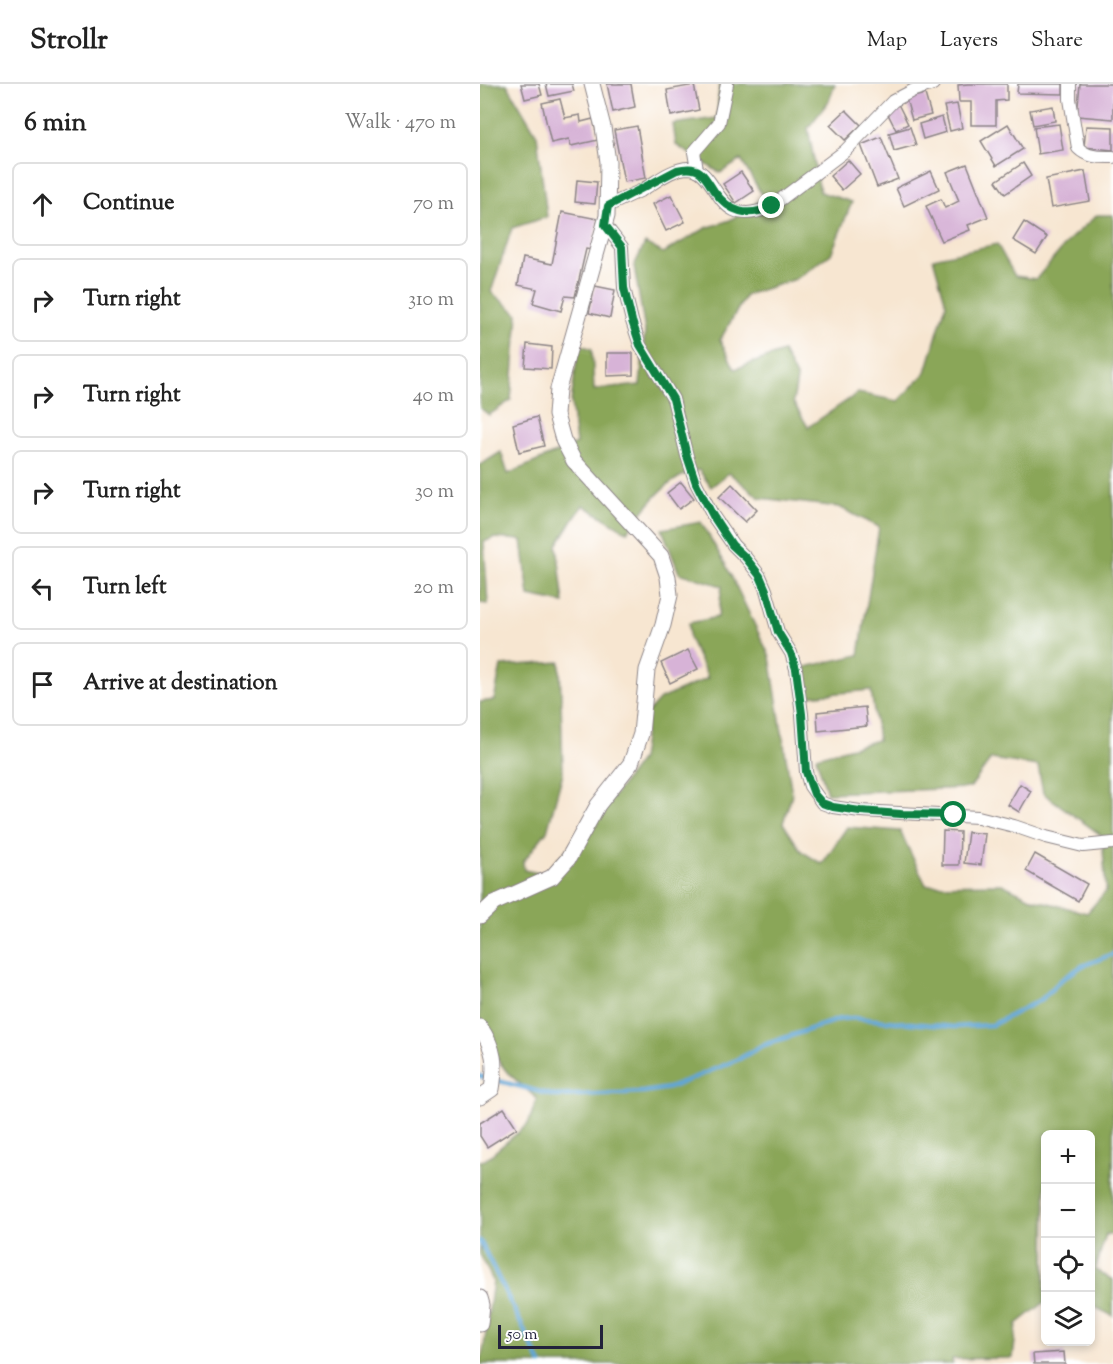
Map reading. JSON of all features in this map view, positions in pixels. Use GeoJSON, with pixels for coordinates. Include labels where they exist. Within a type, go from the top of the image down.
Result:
{"type":"FeatureCollection","features":[{"type":"Feature","properties":{"kind":"street"},"geometry":{"type":"LineString","coordinates":[[480,915],[494,903],[552,877],[568,859],[598,805],[631,763],[641,734],[647,670],[663,626],[670,595],[668,577],[661,556],[574,460],[563,440],[556,415],[558,389],[605,225],[608,206],[608,162],[603,127],[592,84]]}},
{"type":"Feature","properties":{"kind":"street"},"geometry":{"type":"LineString","coordinates":[[697,170],[694,152],[719,123],[727,84]]}},
{"type":"Feature","properties":{"kind":"street"},"geometry":{"type":"LineString","coordinates":[[608,206],[677,170],[692,168],[702,173],[723,203],[732,210],[752,213],[763,211],[845,151],[893,101],[914,90],[933,84]]}},
{"type":"Feature","properties":{"kind":"street"},"geometry":{"type":"LineString","coordinates":[[1070,84],[1070,99],[1078,148],[1091,156],[1113,157]]}},
{"type":"Feature","properties":{"kind":"street"},"geometry":{"type":"LineString","coordinates":[[605,225],[622,247],[624,288],[632,321],[640,345],[673,399],[696,483],[713,516],[732,545],[760,576],[778,632],[791,653],[801,702],[806,772],[814,794],[822,803],[833,807],[901,814],[978,817],[1083,846],[1113,843]]}},
{"type":"Feature","properties":{"kind":"street"},"geometry":{"type":"LineString","coordinates":[[480,1028],[489,1041],[495,1067],[486,1093]]}},
{"type":"Feature","properties":{"kind":"street"},"geometry":{"type":"LineString","coordinates":[[480,1298],[482,1305],[480,1324]]}},
{"type":"Feature","properties":{"kind":"green space"},"geometry":{"type":"Polygon","coordinates":[[[480,84],[507,84],[537,135],[547,217],[512,228],[491,292],[518,314],[511,400],[489,415],[480,408],[480,84]]]}},
{"type":"Feature","properties":{"kind":"green space"},"geometry":{"type":"Polygon","coordinates":[[[719,84],[835,84],[829,101],[808,128],[820,192],[852,202],[831,254],[796,279],[746,295],[720,340],[735,369],[783,352],[797,379],[793,402],[808,427],[858,393],[898,401],[926,372],[946,304],[933,258],[997,244],[1015,276],[1036,279],[1071,238],[1097,215],[1113,215],[1113,1234],[1106,1234],[1095,1270],[1095,1130],[1041,1130],[1041,1305],[1017,1324],[1013,1358],[952,1359],[953,1364],[480,1364],[493,1281],[480,1254],[480,1161],[485,1160],[528,1124],[537,1099],[507,1072],[480,1036],[480,702],[494,700],[501,666],[560,662],[563,773],[547,831],[523,862],[524,870],[544,874],[602,812],[641,759],[648,712],[660,699],[708,678],[689,638],[689,623],[718,617],[722,586],[679,573],[662,529],[701,522],[726,565],[770,657],[792,794],[783,823],[801,851],[822,864],[847,827],[900,831],[926,885],[1002,884],[1033,899],[1087,913],[1106,891],[1102,836],[1043,793],[1038,766],[991,759],[970,788],[827,793],[816,757],[878,740],[871,690],[808,696],[805,667],[859,655],[879,527],[839,507],[760,498],[729,473],[711,487],[699,470],[667,486],[627,532],[583,505],[557,545],[564,603],[529,596],[522,540],[493,538],[484,542],[488,604],[480,603],[480,465],[501,452],[508,474],[576,444],[571,402],[579,344],[592,349],[594,390],[640,385],[645,331],[634,266],[645,243],[663,253],[706,228],[730,220],[764,198],[741,160],[720,173],[676,145],[673,124],[717,118],[719,84]]]}},
{"type":"Feature","properties":{"kind":"green space"},"geometry":{"type":"Polygon","coordinates":[[[1095,1270],[1113,1280],[1113,1316],[1095,1307],[1095,1270]]]}},
{"type":"Feature","properties":{"kind":"building"},"geometry":{"type":"Polygon","coordinates":[[[521,84],[539,84],[542,95],[525,99],[521,84]]]}},
{"type":"Feature","properties":{"kind":"building"},"geometry":{"type":"Polygon","coordinates":[[[546,84],[572,84],[574,91],[549,96],[546,84]]]}},
{"type":"Feature","properties":{"kind":"building"},"geometry":{"type":"Polygon","coordinates":[[[607,84],[631,84],[635,107],[613,112],[607,84]]]}},
{"type":"Feature","properties":{"kind":"building"},"geometry":{"type":"Polygon","coordinates":[[[1007,84],[1007,100],[996,101],[996,125],[971,125],[971,102],[959,102],[958,85],[1007,84]]]}},
{"type":"Feature","properties":{"kind":"building"},"geometry":{"type":"Polygon","coordinates":[[[1018,84],[1063,84],[1063,94],[1017,93],[1018,84]]]}},
{"type":"Feature","properties":{"kind":"building"},"geometry":{"type":"Polygon","coordinates":[[[1080,84],[1113,84],[1113,119],[1077,116],[1080,84]]]}},
{"type":"Feature","properties":{"kind":"building"},"geometry":{"type":"Polygon","coordinates":[[[694,85],[699,110],[671,116],[667,90],[694,85]]]}},
{"type":"Feature","properties":{"kind":"building"},"geometry":{"type":"Polygon","coordinates":[[[925,94],[931,115],[912,120],[906,99],[925,94]]]}},
{"type":"Feature","properties":{"kind":"building"},"geometry":{"type":"Polygon","coordinates":[[[560,99],[565,118],[580,115],[581,122],[593,119],[598,140],[571,146],[569,139],[551,143],[542,103],[560,99]]]}},
{"type":"Feature","properties":{"kind":"building"},"geometry":{"type":"Polygon","coordinates":[[[898,104],[908,124],[896,130],[886,110],[898,104]]]}},
{"type":"Feature","properties":{"kind":"building"},"geometry":{"type":"Polygon","coordinates":[[[957,104],[962,128],[950,131],[944,106],[957,104]]]}},
{"type":"Feature","properties":{"kind":"building"},"geometry":{"type":"Polygon","coordinates":[[[1053,106],[1055,121],[1033,125],[1030,110],[1053,106]]]}},
{"type":"Feature","properties":{"kind":"building"},"geometry":{"type":"Polygon","coordinates":[[[846,110],[861,125],[845,140],[830,125],[846,110]]]}},
{"type":"Feature","properties":{"kind":"building"},"geometry":{"type":"Polygon","coordinates":[[[942,117],[946,132],[923,139],[919,124],[942,117]]]}},
{"type":"Feature","properties":{"kind":"building"},"geometry":{"type":"Polygon","coordinates":[[[1008,124],[1023,149],[996,166],[981,141],[1008,124]]]}},
{"type":"Feature","properties":{"kind":"building"},"geometry":{"type":"Polygon","coordinates":[[[1059,124],[1063,150],[1038,154],[1034,127],[1059,124]]]}},
{"type":"Feature","properties":{"kind":"building"},"geometry":{"type":"Polygon","coordinates":[[[637,126],[646,178],[624,182],[614,130],[637,126]]]}},
{"type":"Feature","properties":{"kind":"building"},"geometry":{"type":"Polygon","coordinates":[[[1086,126],[1113,127],[1113,150],[1084,147],[1086,126]]]}},
{"type":"Feature","properties":{"kind":"building"},"geometry":{"type":"Polygon","coordinates":[[[910,127],[916,145],[894,151],[889,133],[910,127]]]}},
{"type":"Feature","properties":{"kind":"building"},"geometry":{"type":"Polygon","coordinates":[[[881,137],[898,179],[877,187],[861,145],[881,137]]]}},
{"type":"Feature","properties":{"kind":"building"},"geometry":{"type":"Polygon","coordinates":[[[848,160],[860,174],[842,190],[830,176],[848,160]]]}},
{"type":"Feature","properties":{"kind":"building"},"geometry":{"type":"Polygon","coordinates":[[[1023,163],[1031,176],[1005,194],[996,181],[1023,163]]]}},
{"type":"Feature","properties":{"kind":"building"},"geometry":{"type":"Polygon","coordinates":[[[967,164],[988,217],[968,225],[970,230],[942,241],[926,206],[941,199],[945,208],[959,201],[947,172],[967,164]]]}},
{"type":"Feature","properties":{"kind":"building"},"geometry":{"type":"Polygon","coordinates":[[[931,171],[939,189],[904,206],[896,188],[931,171]]]}},
{"type":"Feature","properties":{"kind":"building"},"geometry":{"type":"Polygon","coordinates":[[[1085,171],[1090,201],[1051,208],[1046,179],[1085,171]]]}},
{"type":"Feature","properties":{"kind":"building"},"geometry":{"type":"Polygon","coordinates":[[[741,172],[754,191],[736,203],[723,184],[741,172]]]}},
{"type":"Feature","properties":{"kind":"building"},"geometry":{"type":"Polygon","coordinates":[[[577,180],[597,182],[595,204],[575,202],[577,180]]]}},
{"type":"Feature","properties":{"kind":"building"},"geometry":{"type":"Polygon","coordinates":[[[671,195],[685,222],[666,231],[653,204],[671,195]]]}},
{"type":"Feature","properties":{"kind":"building"},"geometry":{"type":"Polygon","coordinates":[[[562,212],[598,219],[592,250],[586,249],[575,297],[565,296],[561,311],[533,303],[537,289],[518,285],[523,258],[552,264],[562,212]]]}},
{"type":"Feature","properties":{"kind":"building"},"geometry":{"type":"Polygon","coordinates":[[[1024,222],[1047,237],[1036,254],[1013,240],[1024,222]]]}},
{"type":"Feature","properties":{"kind":"building"},"geometry":{"type":"Polygon","coordinates":[[[595,286],[615,290],[610,318],[589,313],[595,286]]]}},
{"type":"Feature","properties":{"kind":"building"},"geometry":{"type":"Polygon","coordinates":[[[527,344],[552,347],[551,369],[525,367],[527,344]]]}},
{"type":"Feature","properties":{"kind":"building"},"geometry":{"type":"Polygon","coordinates":[[[607,353],[633,353],[633,375],[607,376],[607,353]]]}},
{"type":"Feature","properties":{"kind":"building"},"geometry":{"type":"Polygon","coordinates":[[[537,417],[544,446],[519,452],[513,424],[537,417]]]}},
{"type":"Feature","properties":{"kind":"building"},"geometry":{"type":"Polygon","coordinates":[[[681,482],[694,498],[679,509],[667,493],[681,482]]]}},
{"type":"Feature","properties":{"kind":"building"},"geometry":{"type":"Polygon","coordinates":[[[732,484],[757,510],[745,522],[719,497],[732,484]]]}},
{"type":"Feature","properties":{"kind":"building"},"geometry":{"type":"Polygon","coordinates":[[[688,650],[698,669],[670,683],[661,663],[688,650]]]}},
{"type":"Feature","properties":{"kind":"building"},"geometry":{"type":"Polygon","coordinates":[[[865,707],[867,726],[818,731],[817,712],[865,707]]]}},
{"type":"Feature","properties":{"kind":"building"},"geometry":{"type":"Polygon","coordinates":[[[1020,784],[1031,791],[1019,812],[1008,805],[1020,784]]]}},
{"type":"Feature","properties":{"kind":"building"},"geometry":{"type":"Polygon","coordinates":[[[943,831],[960,832],[959,865],[942,865],[943,831]]]}},
{"type":"Feature","properties":{"kind":"building"},"geometry":{"type":"Polygon","coordinates":[[[968,832],[985,834],[981,865],[964,863],[968,832]]]}},
{"type":"Feature","properties":{"kind":"building"},"geometry":{"type":"Polygon","coordinates":[[[1035,854],[1087,884],[1078,901],[1026,871],[1035,854]]]}},
{"type":"Feature","properties":{"kind":"building"},"geometry":{"type":"Polygon","coordinates":[[[504,1108],[517,1128],[487,1147],[480,1136],[480,1123],[504,1108]]]}},
{"type":"Feature","properties":{"kind":"building"},"geometry":{"type":"Polygon","coordinates":[[[1064,1352],[1065,1364],[1034,1364],[1033,1354],[1064,1352]]]}},
{"type":"Feature","properties":{"kind":"waterway"},"geometry":{"type":"LineString","coordinates":[[480,1076],[555,1096],[643,1092],[669,1088],[739,1059],[761,1046],[840,1019],[853,1018],[954,1027],[992,1025],[1042,999],[1061,980],[1082,966],[1113,954]]}},
{"type":"Feature","properties":{"kind":"waterway"},"geometry":{"type":"LineString","coordinates":[[480,1241],[541,1364]]}},
{"type":"Feature","properties":{"kind":"route"},"geometry":{"type":"LineString","coordinates":[[772,206],[752,213],[732,210],[723,203],[702,173],[692,168],[684,168],[608,206],[605,225],[622,247],[624,288],[632,321],[640,345],[673,399],[696,483],[713,516],[732,545],[760,576],[778,632],[791,653],[796,669],[802,714],[806,772],[814,794],[822,803],[833,807],[901,814],[954,815]]}}]}
